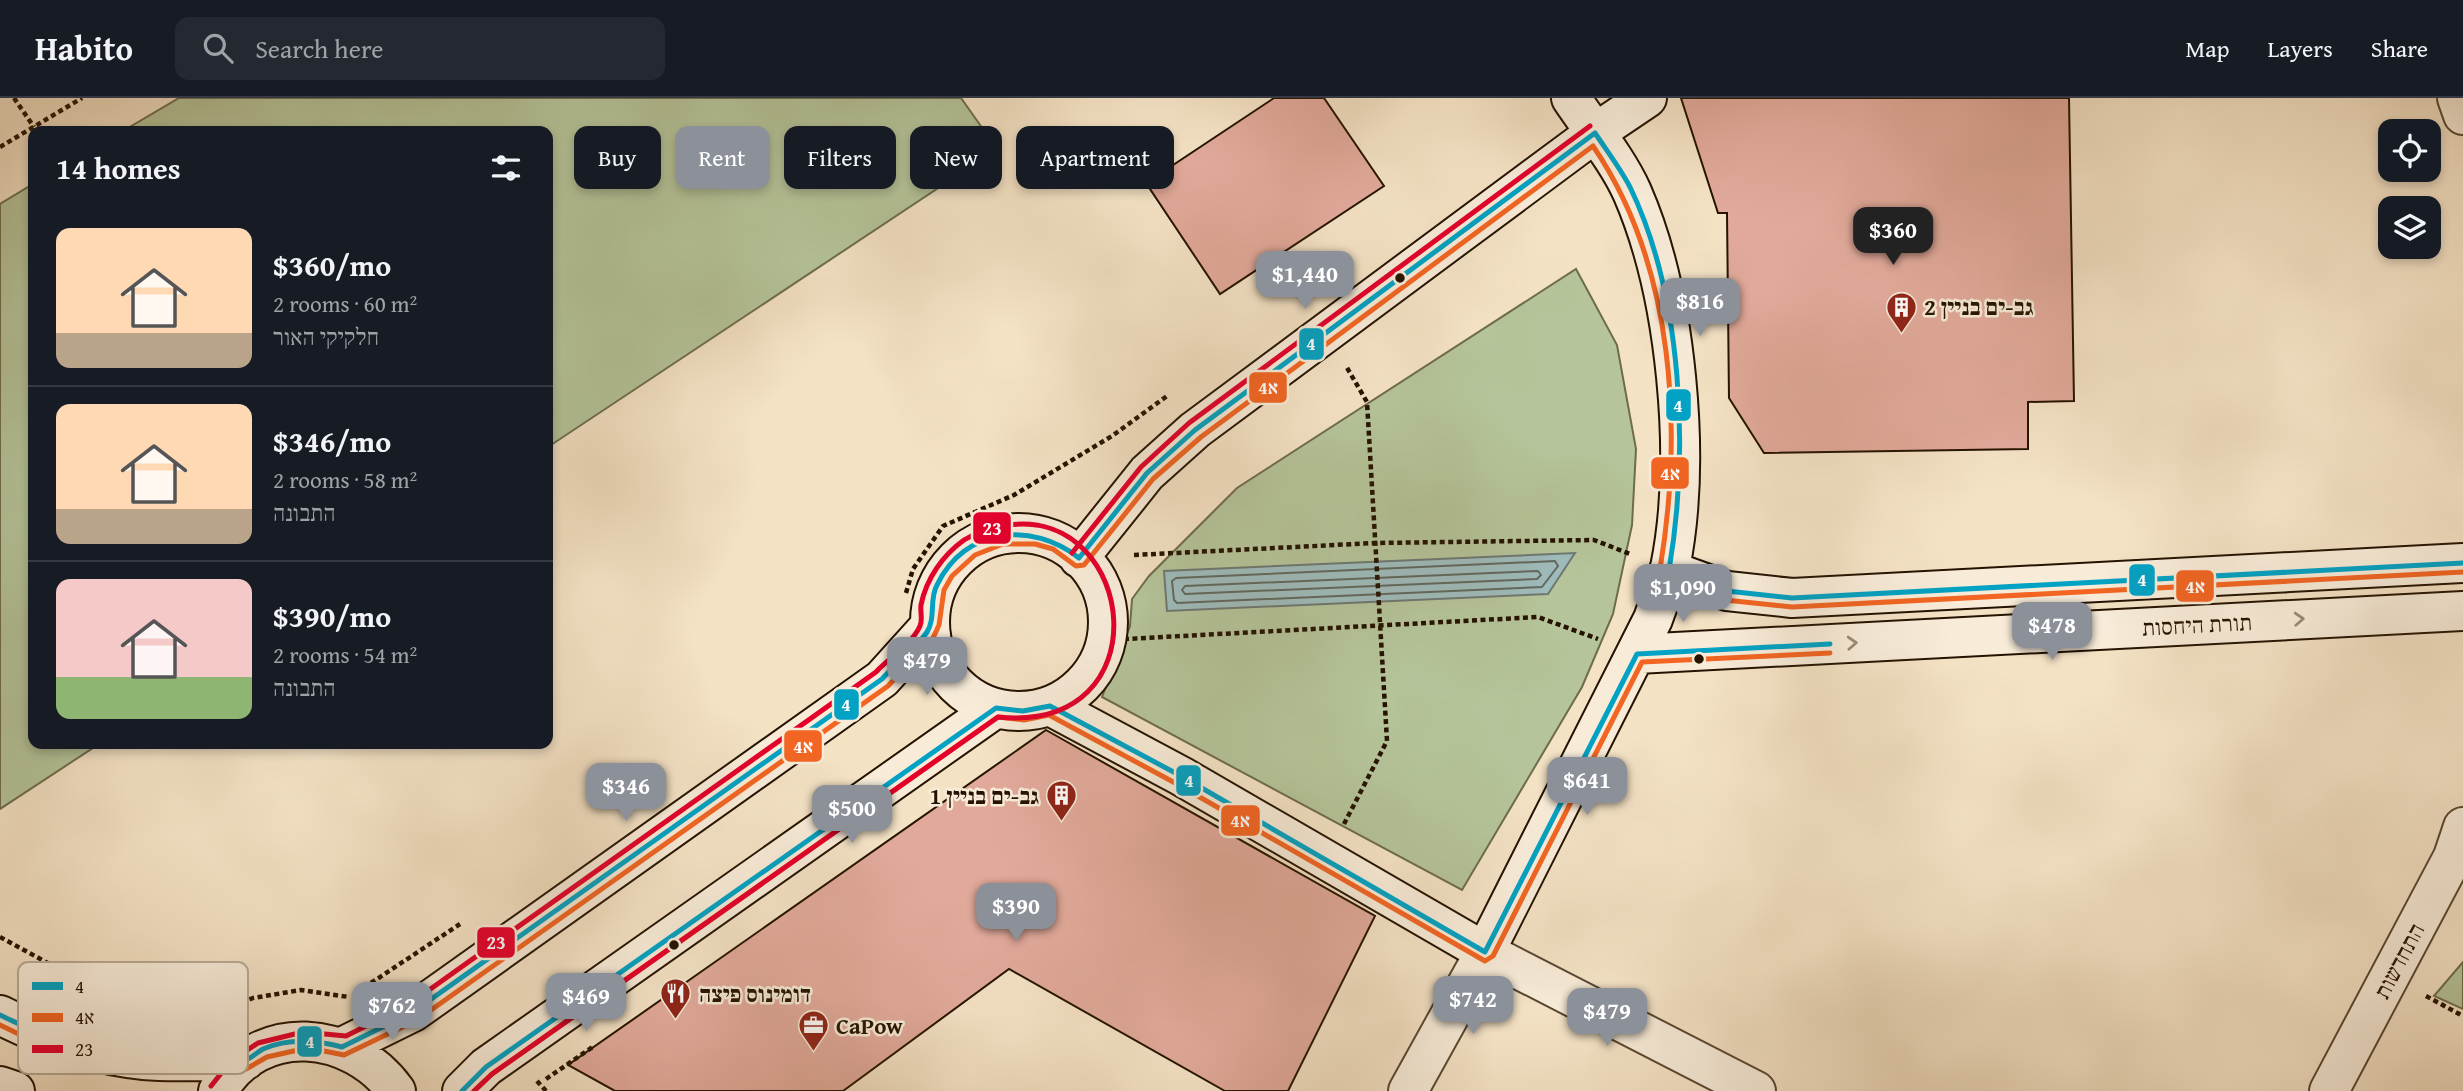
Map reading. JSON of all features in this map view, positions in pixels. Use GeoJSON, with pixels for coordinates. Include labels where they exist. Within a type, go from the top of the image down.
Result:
{"type":"FeatureCollection","features":[{"type":"Feature","properties":{"kind":"street"},"geometry":{"type":"LineString","coordinates":[[1408,1091],[1485,952],[1637,654],[1670,570],[1680,496],[1678,411],[1668,319],[1652,252],[1631,191],[1571,98]]}},
{"type":"Feature","properties":{"kind":"street"},"geometry":{"type":"LineString","coordinates":[[1079,558],[1147,473],[1195,430],[1595,133],[1647,98]]}},
{"type":"Feature","properties":{"kind":"street"},"geometry":{"type":"LineString","coordinates":[[2457,98],[2463,115]]}},
{"type":"Feature","properties":{"kind":"street"},"geometry":{"type":"LineString","coordinates":[[342,1047],[413,1012],[881,679],[916,614],[946,569],[968,548],[996,535],[1027,533],[1056,541],[1079,558],[1099,581],[1108,610],[1107,640],[1096,668],[1076,691],[1050,706],[1023,711],[996,708],[970,697],[949,678],[916,614]]}},
{"type":"Feature","properties":{"kind":"street","name":"תורת היחסות"},"geometry":{"type":"LineString","coordinates":[[1670,570],[1727,591],[1792,598],[2463,564]]}},
{"type":"Feature","properties":{"kind":"street","name":"תורת היחסות"},"geometry":{"type":"LineString","coordinates":[[1637,654],[2463,611]]}},
{"type":"Feature","properties":{"kind":"street"},"geometry":{"type":"LineString","coordinates":[[1050,706],[1181,776],[1485,952],[1756,1091]]}},
{"type":"Feature","properties":{"kind":"street"},"geometry":{"type":"LineString","coordinates":[[462,1091],[485,1067],[996,708]]}},
{"type":"Feature","properties":{"kind":"street","name":"התחדשות"},"geometry":{"type":"LineString","coordinates":[[2329,1091],[2454,858],[2463,827]]}},
{"type":"Feature","properties":{"kind":"street"},"geometry":{"type":"LineString","coordinates":[[0,1016],[18,1024]]}},
{"type":"Feature","properties":{"kind":"street"},"geometry":{"type":"LineString","coordinates":[[248,1059],[264,1049],[297,1041],[320,1041],[342,1047],[370,1062],[396,1091]]}},
{"type":"Feature","properties":{"kind":"street"},"geometry":{"type":"LineString","coordinates":[[218,1091],[233,1074]]}},
{"type":"Feature","properties":{"kind":"street"},"geometry":{"type":"LineString","coordinates":[[0,1086],[15,1091]]}},
{"type":"Feature","properties":{"kind":"path"},"geometry":{"type":"LineString","coordinates":[[14,98],[33,126]]}},
{"type":"Feature","properties":{"kind":"path"},"geometry":{"type":"LineString","coordinates":[[36,126],[82,98]]}},
{"type":"Feature","properties":{"kind":"path"},"geometry":{"type":"LineString","coordinates":[[0,147],[28,131]]}},
{"type":"Feature","properties":{"kind":"path"},"geometry":{"type":"LineString","coordinates":[[1326,860],[1387,741],[1367,402],[1327,332]]}},
{"type":"Feature","properties":{"kind":"path"},"geometry":{"type":"LineString","coordinates":[[916,614],[913,569],[943,526],[1014,495],[1112,436],[1178,388]]}},
{"type":"Feature","properties":{"kind":"path"},"geometry":{"type":"LineString","coordinates":[[1079,558],[1375,543],[1594,540],[1670,570]]}},
{"type":"Feature","properties":{"kind":"path"},"geometry":{"type":"LineString","coordinates":[[1107,640],[1538,617],[1637,654]]}},
{"type":"Feature","properties":{"kind":"path"},"geometry":{"type":"LineString","coordinates":[[362,989],[464,921]]}},
{"type":"Feature","properties":{"kind":"path"},"geometry":{"type":"LineString","coordinates":[[0,937],[46,962]]}},
{"type":"Feature","properties":{"kind":"path"},"geometry":{"type":"LineString","coordinates":[[248,1000],[301,990],[351,997]]}},
{"type":"Feature","properties":{"kind":"green space"},"geometry":{"type":"Polygon","coordinates":[[[179,98],[961,98],[981,126],[910,126],[910,189],[937,189],[553,444],[553,126],[131,126],[179,98]]]}},
{"type":"Feature","properties":{"kind":"green space"},"geometry":{"type":"Polygon","coordinates":[[[28,187],[28,749],[91,749],[0,809],[0,204],[28,187]]]}},
{"type":"Feature","properties":{"kind":"green space"},"geometry":{"type":"Polygon","coordinates":[[[1576,269],[1617,345],[1636,449],[1632,525],[1613,614],[1582,687],[1462,890],[1102,697],[1130,626],[1132,599],[1149,576],[1237,488],[1576,269]]]}},
{"type":"Feature","properties":{"kind":"green space"},"geometry":{"type":"Polygon","coordinates":[[[2463,962],[2463,1009],[2434,996],[2463,962]]]}},
{"type":"Feature","properties":{"kind":"water"},"geometry":{"type":"Polygon","coordinates":[[[1575,553],[1548,594],[1167,611],[1164,571],[1575,553]]]}},
{"type":"Feature","properties":{"kind":"building"},"geometry":{"type":"Polygon","coordinates":[[[1274,98],[1324,98],[1384,186],[1220,294],[1150,189],[1174,189],[1174,164],[1274,98]]]}},
{"type":"Feature","properties":{"kind":"building","name":"גב-ים בניין 2"},"geometry":{"type":"Polygon","coordinates":[[[1681,98],[2069,98],[2074,401],[2028,402],[2028,449],[1764,453],[1729,398],[1727,213],[1718,213],[1681,98]]]}},
{"type":"Feature","properties":{"kind":"building","name":"גב-ים בניין 1"},"geometry":{"type":"Polygon","coordinates":[[[1046,730],[1375,916],[1288,1091],[1225,1091],[1009,969],[843,1091],[615,1091],[568,1065],[1046,730]]]}},
{"type":"Feature","properties":{"kind":"transit line","name":"23"},"geometry":{"type":"LineString","coordinates":[[1072,553],[1141,467],[1189,423],[1590,126]]}},
{"type":"Feature","properties":{"kind":"transit line","name":"4"},"geometry":{"type":"LineString","coordinates":[[248,1058],[273,1045],[293,1042],[342,1047],[413,1012],[882,679],[927,632],[937,585],[949,566],[964,551],[982,541],[1021,535],[1041,538],[1061,546],[1079,558],[1147,473],[1195,430],[1595,133],[1630,187],[1648,230],[1671,325],[1677,376],[1679,476],[1669,570],[1727,591],[1792,598],[2463,563]]}},
{"type":"Feature","properties":{"kind":"transit line","name":"4א"},"geometry":{"type":"LineString","coordinates":[[248,1068],[267,1057],[298,1050],[319,1050],[344,1055],[417,1020],[888,686],[933,638],[939,625],[944,590],[952,576],[975,555],[1003,544],[1035,544],[1053,549],[1076,566],[1084,565],[1153,479],[1201,437],[1593,146],[1620,193],[1641,243],[1656,296],[1666,350],[1671,406],[1671,461],[1660,569],[1665,578],[1725,600],[1792,607],[2463,572]]}},
{"type":"Feature","properties":{"kind":"transit line","name":"23"},"geometry":{"type":"LineString","coordinates":[[248,1050],[258,1043],[303,1032],[346,1036],[408,1005],[876,672],[916,633],[921,624],[923,595],[931,577],[942,560],[964,540],[986,530],[1009,525],[1052,529],[1085,550],[1106,583],[1114,621],[1108,659],[1088,692],[1051,713],[998,717],[492,1074],[474,1091]]}},
{"type":"Feature","properties":{"kind":"transit line","name":"4"},"geometry":{"type":"LineString","coordinates":[[462,1091],[486,1067],[996,708],[1023,711],[1050,706],[1181,776],[1485,952],[1637,654],[1830,644]]}},
{"type":"Feature","properties":{"kind":"transit line","name":"4א"},"geometry":{"type":"LineString","coordinates":[[474,1091],[492,1074],[998,717],[1024,720],[1049,715],[1177,784],[1485,961],[1493,956],[1642,662],[1830,653]]}},
{"type":"Feature","properties":{"kind":"transit line","name":"4"},"geometry":{"type":"LineString","coordinates":[[0,1015],[18,1023]]}},
{"type":"Feature","properties":{"kind":"transit line","name":"4א"},"geometry":{"type":"LineString","coordinates":[[0,1025],[18,1034]]}},
{"type":"Feature","properties":{"kind":"transit line","name":"23"},"geometry":{"type":"LineString","coordinates":[[211,1086],[221,1074]]}},
{"type":"Feature","properties":{"kind":"place","name":"גב-ים בניין 2"},"geometry":{"type":"Point","coordinates":[1901,334]}},
{"type":"Feature","properties":{"kind":"place","name":"גב-ים בניין 1"},"geometry":{"type":"Point","coordinates":[1062,823]}},
{"type":"Feature","properties":{"kind":"place","name":"דומינוס פיצה"},"geometry":{"type":"Point","coordinates":[676,1021]}},
{"type":"Feature","properties":{"kind":"place","name":"CaPow"},"geometry":{"type":"Point","coordinates":[813,1053]}}]}
